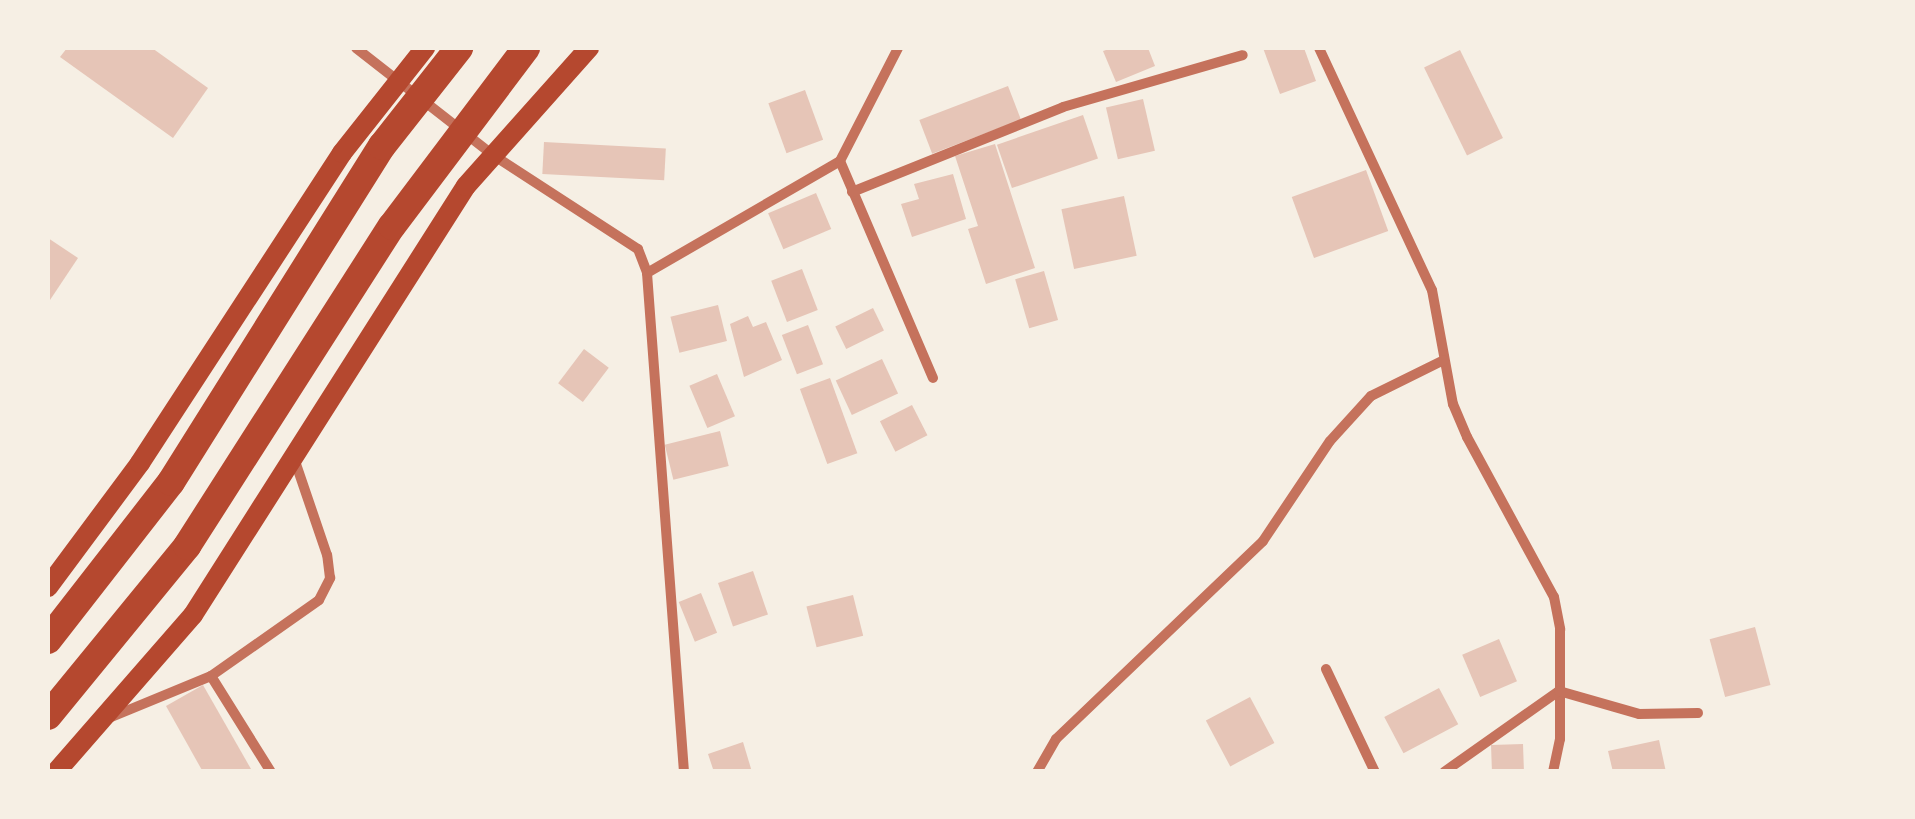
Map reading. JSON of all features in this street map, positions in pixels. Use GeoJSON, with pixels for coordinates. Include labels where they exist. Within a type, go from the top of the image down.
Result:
{"type":"FeatureCollection","features":[{"type":"Feature","properties":{"kind":"highway"},"geometry":{"type":"LineString","coordinates":[[48,640],[172,482],[382,146],[458,48]]}},
{"type":"Feature","properties":{"kind":"highway"},"geometry":{"type":"LineString","coordinates":[[48,716],[187,546],[392,226],[526,48]]}},
{"type":"Feature","properties":{"kind":"main road"},"geometry":{"type":"LineString","coordinates":[[48,588],[140,464],[342,153],[424,48]]}},
{"type":"Feature","properties":{"kind":"main road"},"geometry":{"type":"LineString","coordinates":[[56,772],[108,718],[193,616],[466,186],[589,48]]}},
{"type":"Feature","properties":{"kind":"street"},"geometry":{"type":"LineString","coordinates":[[356,48],[493,156],[618,230],[638,249],[647,273],[684,772]]}},
{"type":"Feature","properties":{"kind":"street"},"geometry":{"type":"LineString","coordinates":[[647,273],[840,162],[898,48]]}},
{"type":"Feature","properties":{"kind":"street"},"geometry":{"type":"LineString","coordinates":[[1319,48],[1432,290],[1444,360],[1467,437],[1554,598],[1559,691],[1552,772]]}},
{"type":"Feature","properties":{"kind":"street"},"geometry":{"type":"LineString","coordinates":[[852,192],[1064,107],[1243,55]]}},
{"type":"Feature","properties":{"kind":"street"},"geometry":{"type":"LineString","coordinates":[[840,162],[933,378]]}},
{"type":"Feature","properties":{"kind":"street"},"geometry":{"type":"LineString","coordinates":[[1037,772],[1056,740],[1263,541],[1330,442],[1371,396],[1444,360]]}},
{"type":"Feature","properties":{"kind":"street"},"geometry":{"type":"LineString","coordinates":[[108,718],[211,676],[303,614],[330,578],[294,462]]}},
{"type":"Feature","properties":{"kind":"street"},"geometry":{"type":"LineString","coordinates":[[1326,670],[1375,772]]}},
{"type":"Feature","properties":{"kind":"street"},"geometry":{"type":"LineString","coordinates":[[211,676],[271,772]]}},
{"type":"Feature","properties":{"kind":"street"},"geometry":{"type":"LineString","coordinates":[[1559,691],[1639,714],[1698,713]]}},
{"type":"Feature","properties":{"kind":"street"},"geometry":{"type":"LineString","coordinates":[[1444,772],[1559,691]]}},
{"type":"Feature","properties":{"kind":"building"},"geometry":{"type":"Polygon","coordinates":[[[67,48],[152,48],[208,88],[173,138],[60,57],[67,48]]]}},
{"type":"Feature","properties":{"kind":"building"},"geometry":{"type":"Polygon","coordinates":[[[1148,48],[1155,66],[1116,82],[1103,51],[1148,48]]]}},
{"type":"Feature","properties":{"kind":"building"},"geometry":{"type":"Polygon","coordinates":[[[1263,48],[1304,48],[1316,81],[1280,94],[1263,48]]]}},
{"type":"Feature","properties":{"kind":"building"},"geometry":{"type":"Polygon","coordinates":[[[1460,50],[1503,138],[1467,156],[1424,68],[1460,50]]]}},
{"type":"Feature","properties":{"kind":"building"},"geometry":{"type":"Polygon","coordinates":[[[1008,86],[1021,120],[932,154],[919,120],[1008,86]]]}},
{"type":"Feature","properties":{"kind":"building"},"geometry":{"type":"Polygon","coordinates":[[[805,90],[823,140],[786,153],[768,103],[805,90]]]}},
{"type":"Feature","properties":{"kind":"building"},"geometry":{"type":"Polygon","coordinates":[[[1143,99],[1155,151],[1118,159],[1106,108],[1143,99]]]}},
{"type":"Feature","properties":{"kind":"building"},"geometry":{"type":"Polygon","coordinates":[[[1083,115],[1098,158],[1012,188],[997,145],[1083,115]]]}},
{"type":"Feature","properties":{"kind":"building"},"geometry":{"type":"Polygon","coordinates":[[[544,142],[666,148],[664,180],[542,174],[544,142]]]}},
{"type":"Feature","properties":{"kind":"building"},"geometry":{"type":"Polygon","coordinates":[[[995,144],[1035,268],[986,284],[968,229],[978,226],[955,156],[995,144]]]}},
{"type":"Feature","properties":{"kind":"building"},"geometry":{"type":"Polygon","coordinates":[[[1366,170],[1388,231],[1314,258],[1292,197],[1366,170]]]}},
{"type":"Feature","properties":{"kind":"building"},"geometry":{"type":"Polygon","coordinates":[[[953,174],[966,219],[912,237],[901,204],[919,199],[914,184],[953,174]]]}},
{"type":"Feature","properties":{"kind":"building"},"geometry":{"type":"Polygon","coordinates":[[[816,193],[831,229],[783,249],[768,213],[816,193]]]}},
{"type":"Feature","properties":{"kind":"building"},"geometry":{"type":"Polygon","coordinates":[[[1124,196],[1137,256],[1074,269],[1061,209],[1124,196]]]}},
{"type":"Feature","properties":{"kind":"building"},"geometry":{"type":"Polygon","coordinates":[[[48,238],[78,258],[48,303],[48,238]]]}},
{"type":"Feature","properties":{"kind":"building"},"geometry":{"type":"Polygon","coordinates":[[[802,269],[818,310],[787,322],[771,281],[802,269]]]}},
{"type":"Feature","properties":{"kind":"building"},"geometry":{"type":"Polygon","coordinates":[[[1044,271],[1058,320],[1029,328],[1015,279],[1044,271]]]}},
{"type":"Feature","properties":{"kind":"building"},"geometry":{"type":"Polygon","coordinates":[[[718,305],[727,341],[679,353],[670,317],[718,305]]]}},
{"type":"Feature","properties":{"kind":"building"},"geometry":{"type":"Polygon","coordinates":[[[873,308],[884,330],[846,349],[835,326],[873,308]]]}},
{"type":"Feature","properties":{"kind":"building"},"geometry":{"type":"Polygon","coordinates":[[[748,316],[753,327],[766,322],[782,360],[744,377],[730,324],[748,316]]]}},
{"type":"Feature","properties":{"kind":"building"},"geometry":{"type":"Polygon","coordinates":[[[808,325],[823,364],[797,374],[782,335],[808,325]]]}},
{"type":"Feature","properties":{"kind":"building"},"geometry":{"type":"Polygon","coordinates":[[[584,349],[609,368],[583,402],[558,383],[584,349]]]}},
{"type":"Feature","properties":{"kind":"building"},"geometry":{"type":"Polygon","coordinates":[[[882,359],[898,393],[852,415],[836,381],[882,359]]]}},
{"type":"Feature","properties":{"kind":"building"},"geometry":{"type":"Polygon","coordinates":[[[717,374],[735,416],[707,428],[689,386],[717,374]]]}},
{"type":"Feature","properties":{"kind":"building"},"geometry":{"type":"Polygon","coordinates":[[[830,378],[857,453],[827,464],[800,389],[830,378]]]}},
{"type":"Feature","properties":{"kind":"building"},"geometry":{"type":"Polygon","coordinates":[[[912,405],[927,435],[895,452],[880,421],[912,405]]]}},
{"type":"Feature","properties":{"kind":"building"},"geometry":{"type":"Polygon","coordinates":[[[720,431],[729,466],[673,480],[665,445],[720,431]]]}},
{"type":"Feature","properties":{"kind":"building"},"geometry":{"type":"Polygon","coordinates":[[[753,571],[768,614],[733,627],[718,583],[753,571]]]}},
{"type":"Feature","properties":{"kind":"building"},"geometry":{"type":"Polygon","coordinates":[[[701,593],[717,633],[695,642],[679,602],[701,593]]]}},
{"type":"Feature","properties":{"kind":"building"},"geometry":{"type":"Polygon","coordinates":[[[853,595],[863,636],[817,647],[806,607],[853,595]]]}},
{"type":"Feature","properties":{"kind":"building"},"geometry":{"type":"Polygon","coordinates":[[[1755,627],[1771,685],[1725,697],[1710,639],[1755,627]]]}},
{"type":"Feature","properties":{"kind":"building"},"geometry":{"type":"Polygon","coordinates":[[[1499,639],[1517,681],[1480,697],[1462,655],[1499,639]]]}},
{"type":"Feature","properties":{"kind":"building"},"geometry":{"type":"Polygon","coordinates":[[[203,685],[251,769],[247,772],[203,772],[166,706],[203,685]]]}},
{"type":"Feature","properties":{"kind":"building"},"geometry":{"type":"Polygon","coordinates":[[[1439,688],[1458,724],[1404,753],[1384,717],[1439,688]]]}},
{"type":"Feature","properties":{"kind":"building"},"geometry":{"type":"Polygon","coordinates":[[[1250,697],[1274,743],[1230,766],[1206,720],[1250,697]]]}},
{"type":"Feature","properties":{"kind":"building"},"geometry":{"type":"Polygon","coordinates":[[[1659,740],[1666,772],[1613,772],[1608,751],[1659,740]]]}},
{"type":"Feature","properties":{"kind":"building"},"geometry":{"type":"Polygon","coordinates":[[[743,742],[752,772],[714,772],[708,754],[743,742]]]}},
{"type":"Feature","properties":{"kind":"building"},"geometry":{"type":"Polygon","coordinates":[[[1523,744],[1524,772],[1492,772],[1491,745],[1523,744]]]}}]}
